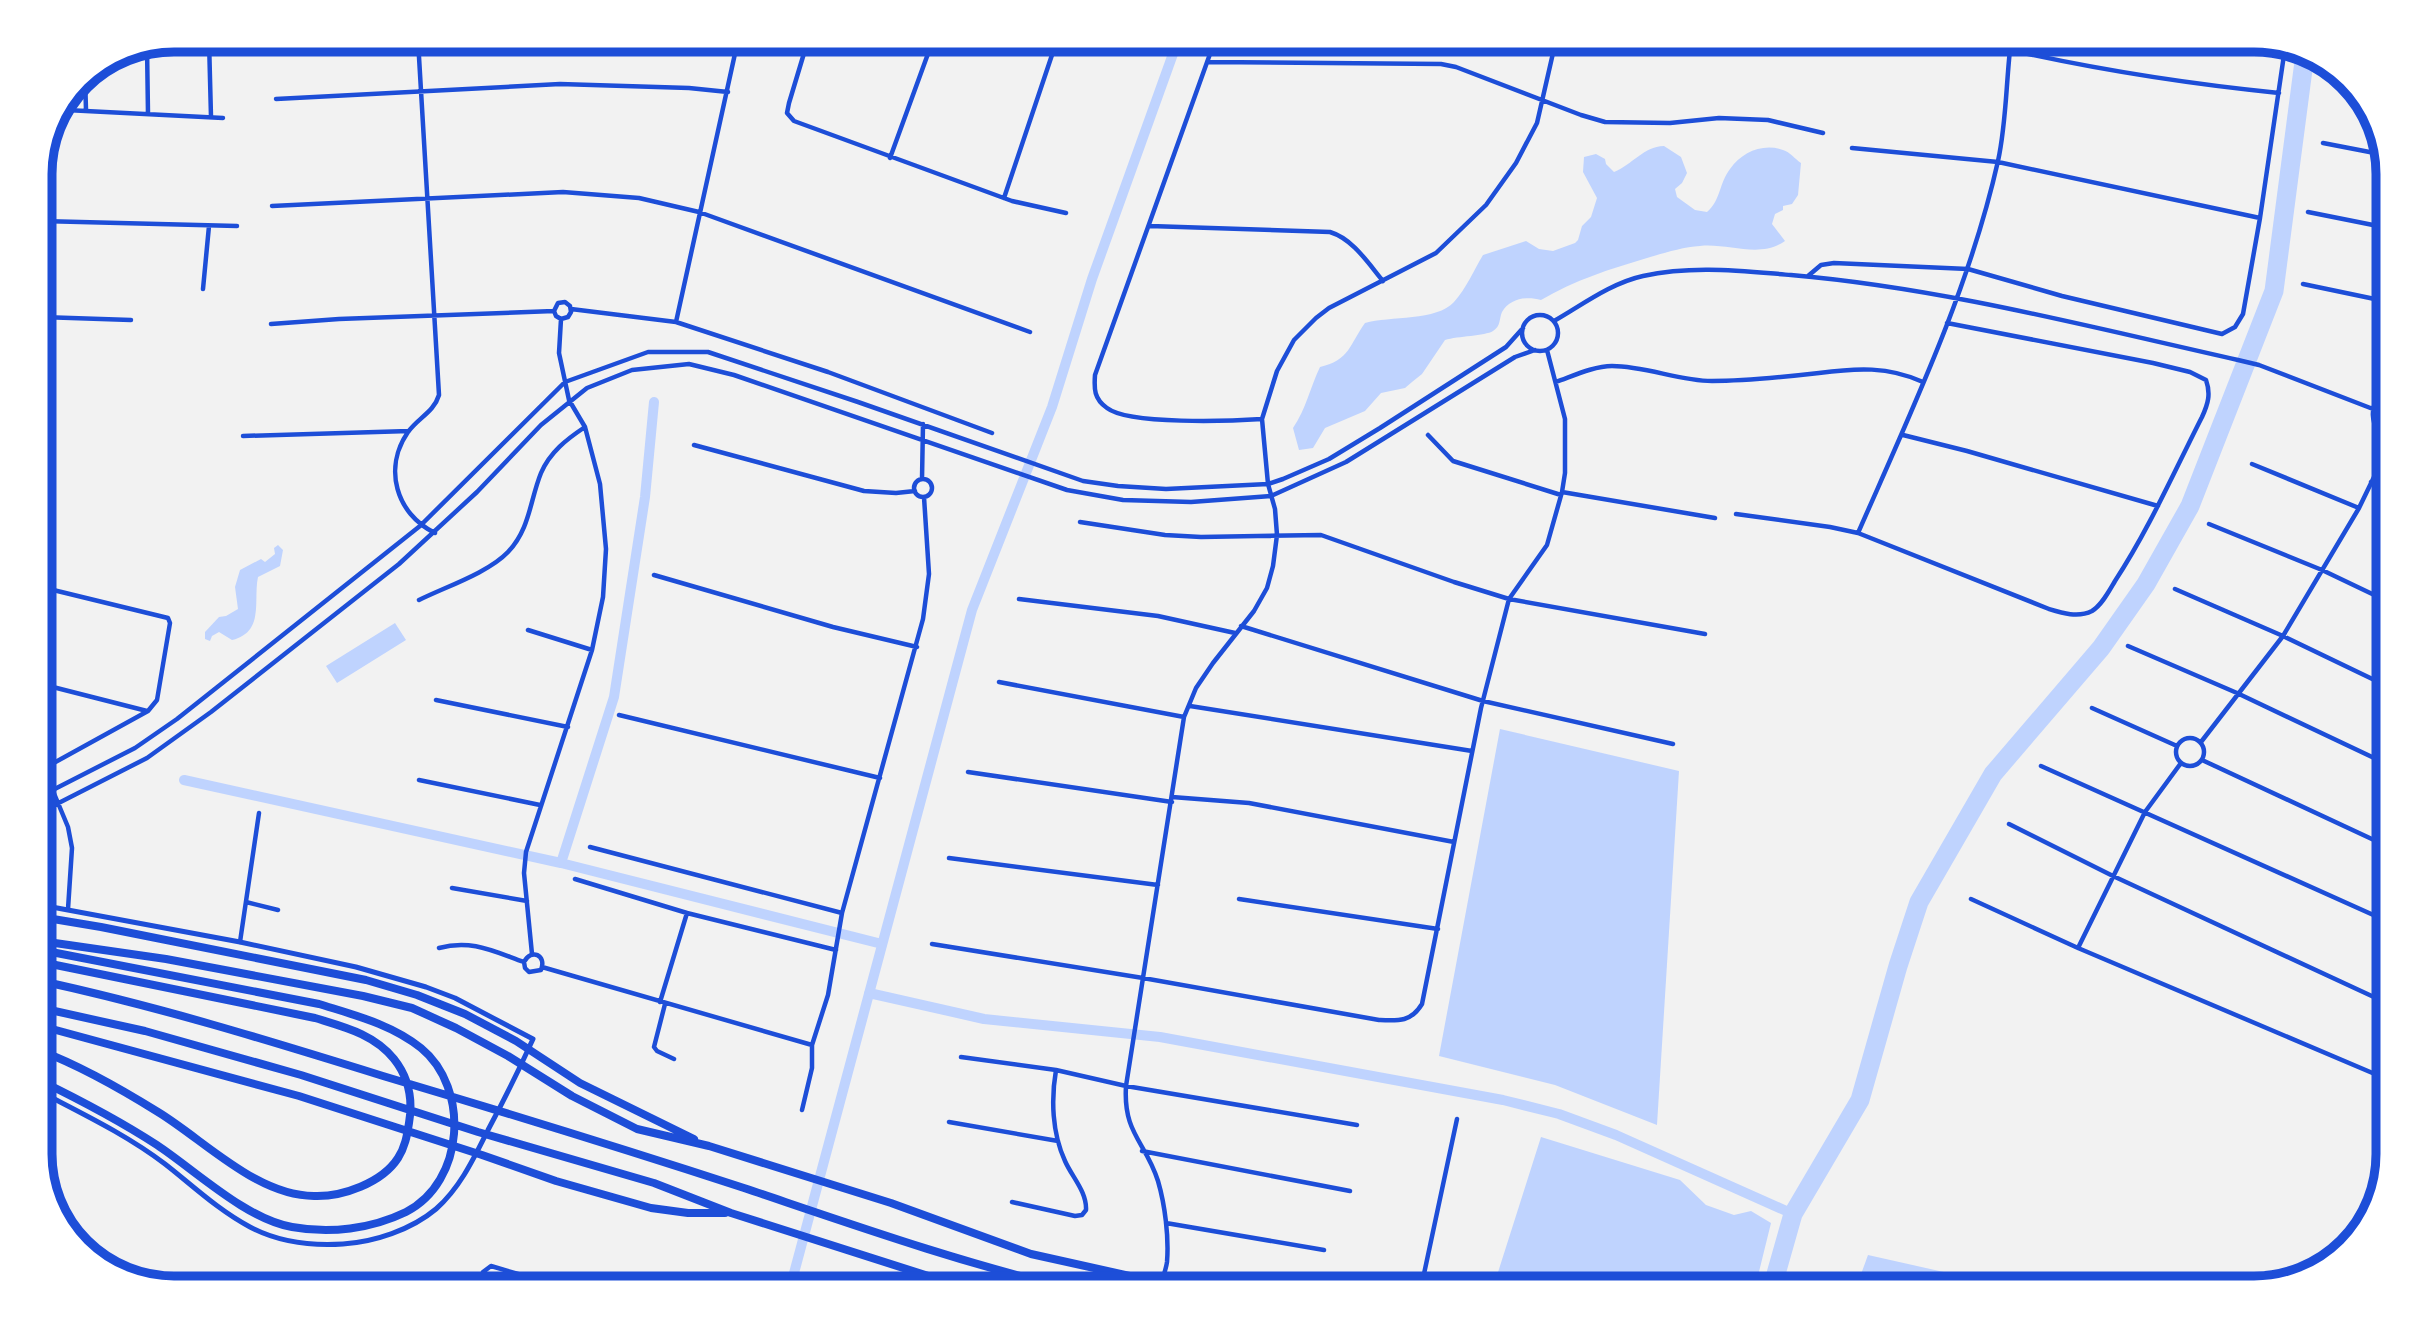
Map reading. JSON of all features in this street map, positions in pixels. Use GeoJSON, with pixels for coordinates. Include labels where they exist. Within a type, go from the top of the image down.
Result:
{"type":"FeatureCollection","features":[{"type":"Feature","properties":{"kind":"highway"},"geometry":{"type":"LineString","coordinates":[[53,919],[366,980],[417,995],[465,1014],[516,1041],[580,1083],[709,1146]]}},
{"type":"Feature","properties":{"kind":"highway"},"geometry":{"type":"LineString","coordinates":[[53,943],[166,959],[280,980],[363,996],[412,1009],[498,1050],[572,1096],[637,1129],[709,1146],[891,1203],[1031,1254],[1130,1276]]}},
{"type":"Feature","properties":{"kind":"highway"},"geometry":{"type":"LineString","coordinates":[[53,952],[319,1004],[395,1031],[422,1049],[449,1084],[454,1111],[454,1136],[445,1167],[433,1189],[408,1211],[373,1225],[328,1232],[289,1227],[254,1212],[133,1131],[53,1088]]}},
{"type":"Feature","properties":{"kind":"highway"},"geometry":{"type":"LineString","coordinates":[[53,964],[315,1018],[355,1030],[393,1058],[403,1073],[410,1089],[411,1105],[406,1143],[389,1169],[363,1185],[336,1194],[295,1195],[257,1179],[160,1112],[53,1057]]}},
{"type":"Feature","properties":{"kind":"highway"},"geometry":{"type":"LineString","coordinates":[[53,984],[222,1026],[650,1158],[874,1232],[1019,1276]]}},
{"type":"Feature","properties":{"kind":"highway"},"geometry":{"type":"LineString","coordinates":[[53,1011],[232,1054],[478,1132],[654,1183],[731,1213],[928,1276]]}},
{"type":"Feature","properties":{"kind":"highway"},"geometry":{"type":"LineString","coordinates":[[53,1029],[299,1096],[556,1181],[651,1208],[688,1213],[731,1213]]}},
{"type":"Feature","properties":{"kind":"street"},"geometry":{"type":"LineString","coordinates":[[209,52],[211,117]]}},
{"type":"Feature","properties":{"kind":"street"},"geometry":{"type":"LineString","coordinates":[[418,52],[439,395],[432,410],[408,432],[395,465],[395,483],[399,497],[420,526],[435,533]]}},
{"type":"Feature","properties":{"kind":"street"},"geometry":{"type":"LineString","coordinates":[[676,322],[736,52]]}},
{"type":"Feature","properties":{"kind":"street"},"geometry":{"type":"LineString","coordinates":[[805,52],[787,113],[794,121],[1004,198],[1066,213]]}},
{"type":"Feature","properties":{"kind":"street"},"geometry":{"type":"LineString","coordinates":[[890,158],[929,52]]}},
{"type":"Feature","properties":{"kind":"street"},"geometry":{"type":"LineString","coordinates":[[1004,198],[1053,52]]}},
{"type":"Feature","properties":{"kind":"street"},"geometry":{"type":"LineString","coordinates":[[1211,52],[1096,375],[1094,391],[1109,411],[1137,417],[1217,422],[1262,419]]}},
{"type":"Feature","properties":{"kind":"street"},"geometry":{"type":"LineString","coordinates":[[1163,1276],[1167,1262],[1166,1223],[1158,1181],[1129,1125],[1125,1106],[1126,1086],[1184,717],[1196,688],[1254,611],[1267,588],[1273,566],[1277,535],[1275,509],[1268,484],[1262,419],[1277,371],[1300,332],[1329,308],[1436,253],[1486,205],[1528,143],[1537,123],[1553,52]]}},
{"type":"Feature","properties":{"kind":"street"},"geometry":{"type":"LineString","coordinates":[[1858,533],[1903,435],[1968,270],[1998,162],[2010,52]]}},
{"type":"Feature","properties":{"kind":"street"},"geometry":{"type":"LineString","coordinates":[[2020,52],[2116,71],[2234,89],[2280,93]]}},
{"type":"Feature","properties":{"kind":"street"},"geometry":{"type":"LineString","coordinates":[[147,56],[148,114]]}},
{"type":"Feature","properties":{"kind":"street"},"geometry":{"type":"LineString","coordinates":[[1808,276],[1821,265],[1834,263],[1968,270],[2062,296],[2222,334],[2235,327],[2243,314],[2284,57]]}},
{"type":"Feature","properties":{"kind":"street"},"geometry":{"type":"LineString","coordinates":[[1208,62],[1441,64],[1456,67],[1605,122],[1670,123],[1720,118],[1745,119],[1786,123],[1823,133]]}},
{"type":"Feature","properties":{"kind":"street"},"geometry":{"type":"LineString","coordinates":[[276,99],[560,84],[690,88],[728,92]]}},
{"type":"Feature","properties":{"kind":"street"},"geometry":{"type":"LineString","coordinates":[[85,92],[86,110]]}},
{"type":"Feature","properties":{"kind":"street"},"geometry":{"type":"LineString","coordinates":[[72,110],[223,118]]}},
{"type":"Feature","properties":{"kind":"street"},"geometry":{"type":"LineString","coordinates":[[2323,142],[2374,153]]}},
{"type":"Feature","properties":{"kind":"street"},"geometry":{"type":"LineString","coordinates":[[1852,148],[1998,162],[2260,218]]}},
{"type":"Feature","properties":{"kind":"street"},"geometry":{"type":"LineString","coordinates":[[272,206],[563,192],[639,198],[699,212],[1030,332]]}},
{"type":"Feature","properties":{"kind":"street"},"geometry":{"type":"LineString","coordinates":[[2308,212],[2376,225]]}},
{"type":"Feature","properties":{"kind":"street"},"geometry":{"type":"LineString","coordinates":[[53,221],[237,226]]}},
{"type":"Feature","properties":{"kind":"street"},"geometry":{"type":"LineString","coordinates":[[203,289],[209,226]]}},
{"type":"Feature","properties":{"kind":"street"},"geometry":{"type":"LineString","coordinates":[[1150,226],[1331,232],[1341,235],[1353,246],[1383,281]]}},
{"type":"Feature","properties":{"kind":"street"},"geometry":{"type":"LineString","coordinates":[[1554,321],[1604,292],[1640,277],[1660,273],[1705,268],[1808,276],[1957,297],[2238,360],[2259,365],[2373,409]]}},
{"type":"Feature","properties":{"kind":"street"},"geometry":{"type":"LineString","coordinates":[[2302,284],[2376,299]]}},
{"type":"Feature","properties":{"kind":"street"},"geometry":{"type":"LineString","coordinates":[[562,302],[568,304],[571,309],[568,317],[561,319],[556,316],[554,310],[556,305],[562,302]]}},
{"type":"Feature","properties":{"kind":"street"},"geometry":{"type":"LineString","coordinates":[[571,309],[676,322],[828,372],[992,433]]}},
{"type":"Feature","properties":{"kind":"street"},"geometry":{"type":"LineString","coordinates":[[271,324],[554,310]]}},
{"type":"Feature","properties":{"kind":"street"},"geometry":{"type":"LineString","coordinates":[[53,789],[135,748],[177,719],[420,526],[565,382],[648,352],[708,352],[1083,481],[1166,489],[1268,484],[1320,463],[1380,428],[1506,346],[1528,320],[1538,315],[1554,321],[1558,337],[1552,347],[1515,357],[1346,462],[1271,496],[1191,502],[1123,500],[1048,485],[734,374],[689,364],[632,370],[587,388],[569,400],[435,533],[211,712],[147,758],[53,806]]}},
{"type":"Feature","properties":{"kind":"street"},"geometry":{"type":"LineString","coordinates":[[53,317],[131,320]]}},
{"type":"Feature","properties":{"kind":"street"},"geometry":{"type":"LineString","coordinates":[[532,954],[524,873],[528,844],[592,650],[603,597],[606,549],[600,484],[585,427],[569,400],[559,353],[561,319]]}},
{"type":"Feature","properties":{"kind":"street"},"geometry":{"type":"LineString","coordinates":[[1737,514],[1858,533],[2049,609],[2066,614],[2092,611],[2104,599],[2135,551],[2158,506],[2208,404],[2209,390],[2206,380],[2190,372],[2153,363],[1947,323]]}},
{"type":"Feature","properties":{"kind":"street"},"geometry":{"type":"LineString","coordinates":[[1523,328],[1525,343],[1535,350]]}},
{"type":"Feature","properties":{"kind":"street"},"geometry":{"type":"LineString","coordinates":[[932,944],[1379,1020],[1408,1020],[1416,1014],[1422,1004],[1472,751],[1509,599],[1547,545],[1562,494],[1565,473],[1565,419],[1547,350]]}},
{"type":"Feature","properties":{"kind":"street"},"geometry":{"type":"LineString","coordinates":[[1556,382],[1611,366],[1709,381],[1874,368],[1905,374],[1923,382]]}},
{"type":"Feature","properties":{"kind":"street"},"geometry":{"type":"LineString","coordinates":[[2376,399],[2373,409],[2376,430]]}},
{"type":"Feature","properties":{"kind":"street"},"geometry":{"type":"LineString","coordinates":[[922,479],[923,425]]}},
{"type":"Feature","properties":{"kind":"street"},"geometry":{"type":"LineString","coordinates":[[418,600],[494,563],[509,551],[527,522],[541,474],[550,457],[565,441],[585,427]]}},
{"type":"Feature","properties":{"kind":"street"},"geometry":{"type":"LineString","coordinates":[[243,436],[408,432]]}},
{"type":"Feature","properties":{"kind":"street"},"geometry":{"type":"LineString","coordinates":[[1428,435],[1453,461],[1562,494],[1715,518]]}},
{"type":"Feature","properties":{"kind":"street"},"geometry":{"type":"LineString","coordinates":[[1903,435],[2158,506]]}},
{"type":"Feature","properties":{"kind":"street"},"geometry":{"type":"LineString","coordinates":[[694,446],[864,491],[915,491]]}},
{"type":"Feature","properties":{"kind":"street"},"geometry":{"type":"LineString","coordinates":[[2252,464],[2359,508]]}},
{"type":"Feature","properties":{"kind":"street"},"geometry":{"type":"LineString","coordinates":[[2201,742],[2283,636],[2359,508],[2376,471]]}},
{"type":"Feature","properties":{"kind":"street"},"geometry":{"type":"LineString","coordinates":[[922,479],[930,482],[932,487],[929,495],[924,497],[917,495],[915,491],[916,483],[922,479]]}},
{"type":"Feature","properties":{"kind":"street"},"geometry":{"type":"LineString","coordinates":[[2371,482],[2376,484]]}},
{"type":"Feature","properties":{"kind":"street"},"geometry":{"type":"LineString","coordinates":[[802,1110],[812,1068],[812,1045],[828,995],[842,913],[923,619],[929,574],[924,497]]}},
{"type":"Feature","properties":{"kind":"street"},"geometry":{"type":"LineString","coordinates":[[1080,522],[1165,535],[1321,535],[1509,599],[1705,634]]}},
{"type":"Feature","properties":{"kind":"street"},"geometry":{"type":"LineString","coordinates":[[2209,524],[2376,595]]}},
{"type":"Feature","properties":{"kind":"street"},"geometry":{"type":"LineString","coordinates":[[654,575],[834,627],[917,647]]}},
{"type":"Feature","properties":{"kind":"street"},"geometry":{"type":"LineString","coordinates":[[2175,589],[2376,681]]}},
{"type":"Feature","properties":{"kind":"street"},"geometry":{"type":"LineString","coordinates":[[53,591],[170,620],[157,700],[148,711],[53,763]]}},
{"type":"Feature","properties":{"kind":"street"},"geometry":{"type":"LineString","coordinates":[[1019,599],[1158,615],[1235,633]]}},
{"type":"Feature","properties":{"kind":"street"},"geometry":{"type":"LineString","coordinates":[[1241,626],[1483,701],[1673,744]]}},
{"type":"Feature","properties":{"kind":"street"},"geometry":{"type":"LineString","coordinates":[[528,630],[592,650]]}},
{"type":"Feature","properties":{"kind":"street"},"geometry":{"type":"LineString","coordinates":[[2129,646],[2237,693],[2376,759]]}},
{"type":"Feature","properties":{"kind":"street"},"geometry":{"type":"LineString","coordinates":[[999,682],[1184,717]]}},
{"type":"Feature","properties":{"kind":"street"},"geometry":{"type":"LineString","coordinates":[[53,687],[148,711]]}},
{"type":"Feature","properties":{"kind":"street"},"geometry":{"type":"LineString","coordinates":[[436,700],[568,727]]}},
{"type":"Feature","properties":{"kind":"street"},"geometry":{"type":"LineString","coordinates":[[1190,706],[1472,751]]}},
{"type":"Feature","properties":{"kind":"street"},"geometry":{"type":"LineString","coordinates":[[2092,708],[2177,746]]}},
{"type":"Feature","properties":{"kind":"street"},"geometry":{"type":"LineString","coordinates":[[619,715],[880,778]]}},
{"type":"Feature","properties":{"kind":"street"},"geometry":{"type":"LineString","coordinates":[[2188,738],[2201,742],[2205,751],[2202,760],[2195,765],[2181,763],[2176,755],[2177,746],[2188,738]]}},
{"type":"Feature","properties":{"kind":"street"},"geometry":{"type":"LineString","coordinates":[[2202,760],[2376,841]]}},
{"type":"Feature","properties":{"kind":"street"},"geometry":{"type":"LineString","coordinates":[[2078,948],[2145,812],[2181,763]]}},
{"type":"Feature","properties":{"kind":"street"},"geometry":{"type":"LineString","coordinates":[[2041,766],[2376,916]]}},
{"type":"Feature","properties":{"kind":"street"},"geometry":{"type":"LineString","coordinates":[[968,772],[1172,799],[1249,803],[1455,842]]}},
{"type":"Feature","properties":{"kind":"street"},"geometry":{"type":"LineString","coordinates":[[419,780],[540,805]]}},
{"type":"Feature","properties":{"kind":"street"},"geometry":{"type":"LineString","coordinates":[[53,792],[68,827],[72,848],[68,909]]}},
{"type":"Feature","properties":{"kind":"street"},"geometry":{"type":"LineString","coordinates":[[240,942],[259,813]]}},
{"type":"Feature","properties":{"kind":"street"},"geometry":{"type":"LineString","coordinates":[[2009,824],[2113,876],[2376,998]]}},
{"type":"Feature","properties":{"kind":"street"},"geometry":{"type":"LineString","coordinates":[[590,847],[842,913]]}},
{"type":"Feature","properties":{"kind":"street"},"geometry":{"type":"LineString","coordinates":[[949,858],[1158,885]]}},
{"type":"Feature","properties":{"kind":"street"},"geometry":{"type":"LineString","coordinates":[[575,879],[687,913],[836,947]]}},
{"type":"Feature","properties":{"kind":"street"},"geometry":{"type":"LineString","coordinates":[[452,888],[527,901]]}},
{"type":"Feature","properties":{"kind":"street"},"geometry":{"type":"LineString","coordinates":[[1239,899],[1438,929]]}},
{"type":"Feature","properties":{"kind":"street"},"geometry":{"type":"LineString","coordinates":[[1970,900],[2376,1074]]}},
{"type":"Feature","properties":{"kind":"street"},"geometry":{"type":"LineString","coordinates":[[246,902],[278,910]]}},
{"type":"Feature","properties":{"kind":"street"},"geometry":{"type":"LineString","coordinates":[[53,907],[356,967],[426,987],[482,1011],[533,1039],[468,1169],[435,1209],[415,1223],[360,1243],[315,1245],[269,1236],[248,1226],[200,1194],[136,1144],[53,1099]]}},
{"type":"Feature","properties":{"kind":"street"},"geometry":{"type":"LineString","coordinates":[[674,1059],[654,1047],[687,913]]}},
{"type":"Feature","properties":{"kind":"street"},"geometry":{"type":"LineString","coordinates":[[439,948],[468,944],[524,962]]}},
{"type":"Feature","properties":{"kind":"street"},"geometry":{"type":"LineString","coordinates":[[524,962],[532,954],[538,954],[542,958],[542,967]]}},
{"type":"Feature","properties":{"kind":"street"},"geometry":{"type":"LineString","coordinates":[[524,962],[529,972],[535,972],[542,967]]}},
{"type":"Feature","properties":{"kind":"street"},"geometry":{"type":"LineString","coordinates":[[542,967],[812,1045]]}},
{"type":"Feature","properties":{"kind":"street"},"geometry":{"type":"LineString","coordinates":[[961,1057],[1056,1070],[1126,1086],[1357,1125]]}},
{"type":"Feature","properties":{"kind":"street"},"geometry":{"type":"LineString","coordinates":[[1012,1202],[1075,1216],[1082,1215],[1086,1210],[1086,1200],[1064,1159],[1059,1141],[1053,1105],[1056,1070]]}},
{"type":"Feature","properties":{"kind":"street"},"geometry":{"type":"LineString","coordinates":[[1424,1276],[1457,1119]]}},
{"type":"Feature","properties":{"kind":"street"},"geometry":{"type":"LineString","coordinates":[[949,1122],[1059,1141]]}},
{"type":"Feature","properties":{"kind":"street"},"geometry":{"type":"LineString","coordinates":[[1142,1151],[1350,1191]]}},
{"type":"Feature","properties":{"kind":"street"},"geometry":{"type":"LineString","coordinates":[[1166,1223],[1324,1250]]}},
{"type":"Feature","properties":{"kind":"street"},"geometry":{"type":"LineString","coordinates":[[482,1276],[491,1266],[524,1276]]}},
{"type":"Feature","properties":{"kind":"water"},"geometry":{"type":"Polygon","coordinates":[[[1664,146],[1681,157],[1687,173],[1675,189],[1677,197],[1695,210],[1707,212],[1715,202],[1726,174],[1741,158],[1761,148],[1775,148],[1790,154],[1801,163],[1798,195],[1792,204],[1783,206],[1783,210],[1775,214],[1772,224],[1785,241],[1755,250],[1711,246],[1680,249],[1593,276],[1541,300],[1525,298],[1514,301],[1505,307],[1496,329],[1484,334],[1445,340],[1422,374],[1405,388],[1381,393],[1365,411],[1325,428],[1313,448],[1299,450],[1293,428],[1320,367],[1343,356],[1365,323],[1425,315],[1446,308],[1462,291],[1483,255],[1526,241],[1539,249],[1553,251],[1575,243],[1582,226],[1591,217],[1597,198],[1583,172],[1584,157],[1596,154],[1605,159],[1614,172],[1650,149],[1664,146]]]}},
{"type":"Feature","properties":{"kind":"water"},"geometry":{"type":"Polygon","coordinates":[[[278,545],[283,550],[280,566],[258,577],[256,614],[249,630],[232,640],[219,632],[212,636],[210,641],[205,639],[205,632],[219,617],[238,609],[235,587],[240,570],[261,559],[265,562],[275,554],[274,548],[278,545]]]}},
{"type":"Feature","properties":{"kind":"water"},"geometry":{"type":"Polygon","coordinates":[[[395,623],[406,640],[337,683],[326,666],[395,623]]]}},
{"type":"Feature","properties":{"kind":"water"},"geometry":{"type":"Polygon","coordinates":[[[1500,729],[1679,771],[1657,1125],[1555,1085],[1439,1056],[1500,729]]]}},
{"type":"Feature","properties":{"kind":"water"},"geometry":{"type":"Polygon","coordinates":[[[1541,1137],[1680,1180],[1706,1205],[1734,1215],[1751,1211],[1771,1223],[1758,1276],[1497,1276],[1541,1137]]]}},
{"type":"Feature","properties":{"kind":"water"},"geometry":{"type":"Polygon","coordinates":[[[1868,1255],[1962,1276],[1860,1276],[1868,1255]]]}},
{"type":"Feature","properties":{"kind":"waterway"},"geometry":{"type":"LineString","coordinates":[[793,1276],[972,610],[1052,407],[1092,279],[1174,52]]}},
{"type":"Feature","properties":{"kind":"waterway"},"geometry":{"type":"LineString","coordinates":[[1775,1276],[1793,1214],[1860,1100],[1919,902],[1993,774],[2101,648],[2146,584],[2190,506],[2274,291],[2304,63]]}},
{"type":"Feature","properties":{"kind":"waterway"},"geometry":{"type":"LineString","coordinates":[[561,863],[614,697],[645,497],[654,402]]}},
{"type":"Feature","properties":{"kind":"waterway"},"geometry":{"type":"LineString","coordinates":[[184,780],[561,863],[882,944]]}},
{"type":"Feature","properties":{"kind":"waterway"},"geometry":{"type":"LineString","coordinates":[[869,993],[984,1019],[1160,1037],[1503,1100],[1559,1114],[1616,1135],[1793,1214]]}}]}
